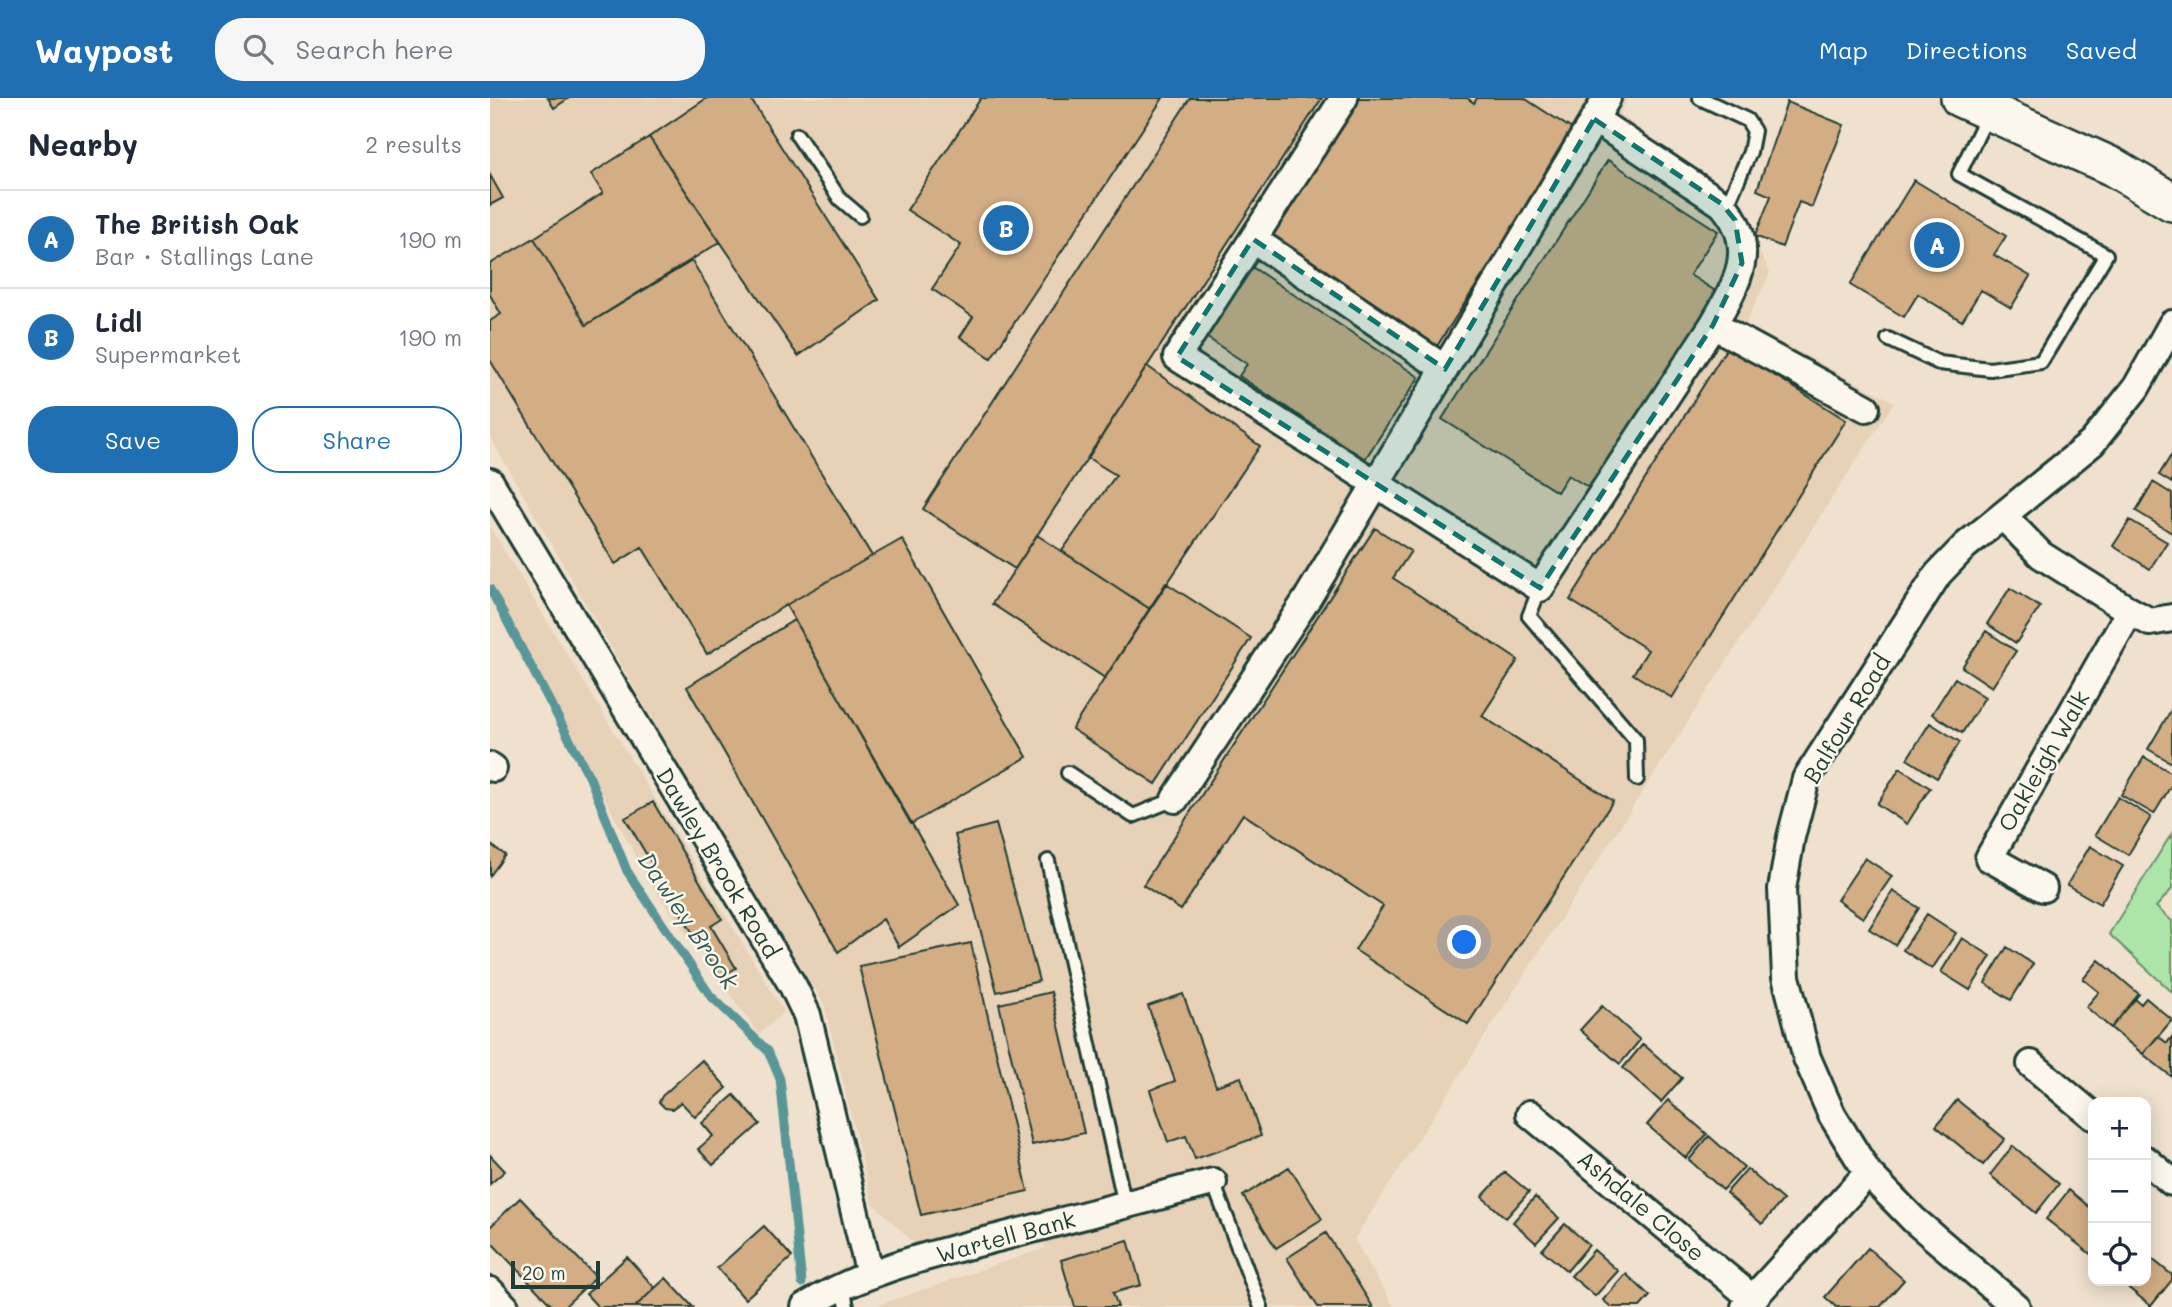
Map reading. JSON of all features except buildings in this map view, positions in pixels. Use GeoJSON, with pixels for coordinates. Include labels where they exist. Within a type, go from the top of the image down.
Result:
{"type":"FeatureCollection","features":[{"type":"Feature","properties":{"kind":"main road"},"geometry":{"type":"LineString","coordinates":[[1975,104],[2113,167],[2172,202]]}},
{"type":"Feature","properties":{"kind":"street"},"geometry":{"type":"LineString","coordinates":[[1175,799],[1307,599],[1377,483],[1446,369],[1601,108],[1726,208],[1735,220],[1740,235],[1742,263],[1737,282],[1713,325],[1540,588],[1377,483],[1177,357],[1344,98]]}},
{"type":"Feature","properties":{"kind":"street"},"geometry":{"type":"LineString","coordinates":[[1253,239],[1446,369]]}},
{"type":"Feature","properties":{"kind":"street","name":"Balfour Road"},"geometry":{"type":"LineString","coordinates":[[2016,1307],[1914,1220],[1868,1173],[1832,1115],[1807,1058],[1787,977],[1782,889],[1806,779],[1938,574],[1965,546],[2092,443],[2136,388],[2172,324]]}},
{"type":"Feature","properties":{"kind":"street"},"geometry":{"type":"LineString","coordinates":[[1713,325],[1866,408]]}},
{"type":"Feature","properties":{"kind":"street","name":"Dawley Brook Road"},"geometry":{"type":"LineString","coordinates":[[490,482],[807,1015],[870,1275]]}},
{"type":"Feature","properties":{"kind":"street"},"geometry":{"type":"LineString","coordinates":[[2003,516],[2041,555],[2130,611],[2150,622],[2172,618]]}},
{"type":"Feature","properties":{"kind":"street","name":"Oakleigh Walk"},"geometry":{"type":"LineString","coordinates":[[2043,888],[1989,858],[2130,611]]}},
{"type":"Feature","properties":{"kind":"street"},"geometry":{"type":"LineString","coordinates":[[2031,1063],[2088,1112]]}},
{"type":"Feature","properties":{"kind":"street","name":"Ashdale Close"},"geometry":{"type":"LineString","coordinates":[[1530,1114],[1748,1303]]}},
{"type":"Feature","properties":{"kind":"street"},"geometry":{"type":"LineString","coordinates":[[2151,1164],[2172,1182]]}},
{"type":"Feature","properties":{"kind":"street"},"geometry":{"type":"LineString","coordinates":[[1748,1303],[1868,1173]]}},
{"type":"Feature","properties":{"kind":"street","name":"Wartell Bank"},"geometry":{"type":"LineString","coordinates":[[805,1307],[834,1289],[845,1296],[870,1275],[966,1246],[1213,1182]]}},
{"type":"Feature","properties":{"kind":"street"},"geometry":{"type":"LineString","coordinates":[[490,1292],[505,1307]]}},
{"type":"Feature","properties":{"kind":"lane"},"geometry":{"type":"LineString","coordinates":[[1700,98],[1747,120],[1754,131],[1750,152],[1726,208]]}},
{"type":"Feature","properties":{"kind":"lane"},"geometry":{"type":"LineString","coordinates":[[1888,339],[1939,363],[1990,369],[2040,362],[2106,255],[1959,174],[1975,104]]}},
{"type":"Feature","properties":{"kind":"lane"},"geometry":{"type":"LineString","coordinates":[[797,135],[840,200],[860,216]]}},
{"type":"Feature","properties":{"kind":"lane"},"geometry":{"type":"LineString","coordinates":[[1540,588],[1529,616],[1636,740],[1637,779]]}},
{"type":"Feature","properties":{"kind":"lane"},"geometry":{"type":"LineString","coordinates":[[1068,772],[1133,816],[1175,799]]}},
{"type":"Feature","properties":{"kind":"lane"},"geometry":{"type":"LineString","coordinates":[[1048,861],[1125,1205]]}},
{"type":"Feature","properties":{"kind":"lane"},"geometry":{"type":"LineString","coordinates":[[1213,1182],[1261,1307]]}},
{"type":"Feature","properties":{"kind":"highlighted area"},"geometry":{"type":"Polygon","coordinates":[[[1594,119],[1722,204],[1735,220],[1742,263],[1713,325],[1540,588],[1177,357],[1253,239],[1445,369],[1594,119]]]}},
{"type":"Feature","properties":{"kind":"shaded area"},"geometry":{"type":"Polygon","coordinates":[[[490,98],[1627,98],[1620,114],[1727,193],[1737,206],[1770,273],[1745,324],[1894,402],[1354,1239],[1394,1307],[873,1307],[1045,1248],[1035,1212],[917,1246],[872,1202],[824,1004],[708,816],[490,437],[490,98]]]}},
{"type":"Feature","properties":{"kind":"shaded area"},"geometry":{"type":"Polygon","coordinates":[[[490,527],[784,1012],[759,1034],[650,883],[490,582],[490,527]]]}},
{"type":"Feature","properties":{"kind":"green space"},"geometry":{"type":"Polygon","coordinates":[[[2172,833],[2172,889],[2156,907],[2172,921],[2172,992],[2109,934],[2172,833]]]}},
{"type":"Feature","properties":{"kind":"waterway","name":"Dawley Brook"},"geometry":{"type":"LineString","coordinates":[[490,589],[590,778],[627,871],[710,995],[768,1051],[780,1079],[802,1283]]}},
{"type":"Feature","properties":{"kind":"place","name":"Lidl"},"geometry":{"type":"Point","coordinates":[1006,228]}},
{"type":"Feature","properties":{"kind":"place","name":"The British Oak"},"geometry":{"type":"Point","coordinates":[1937,245]}}]}
